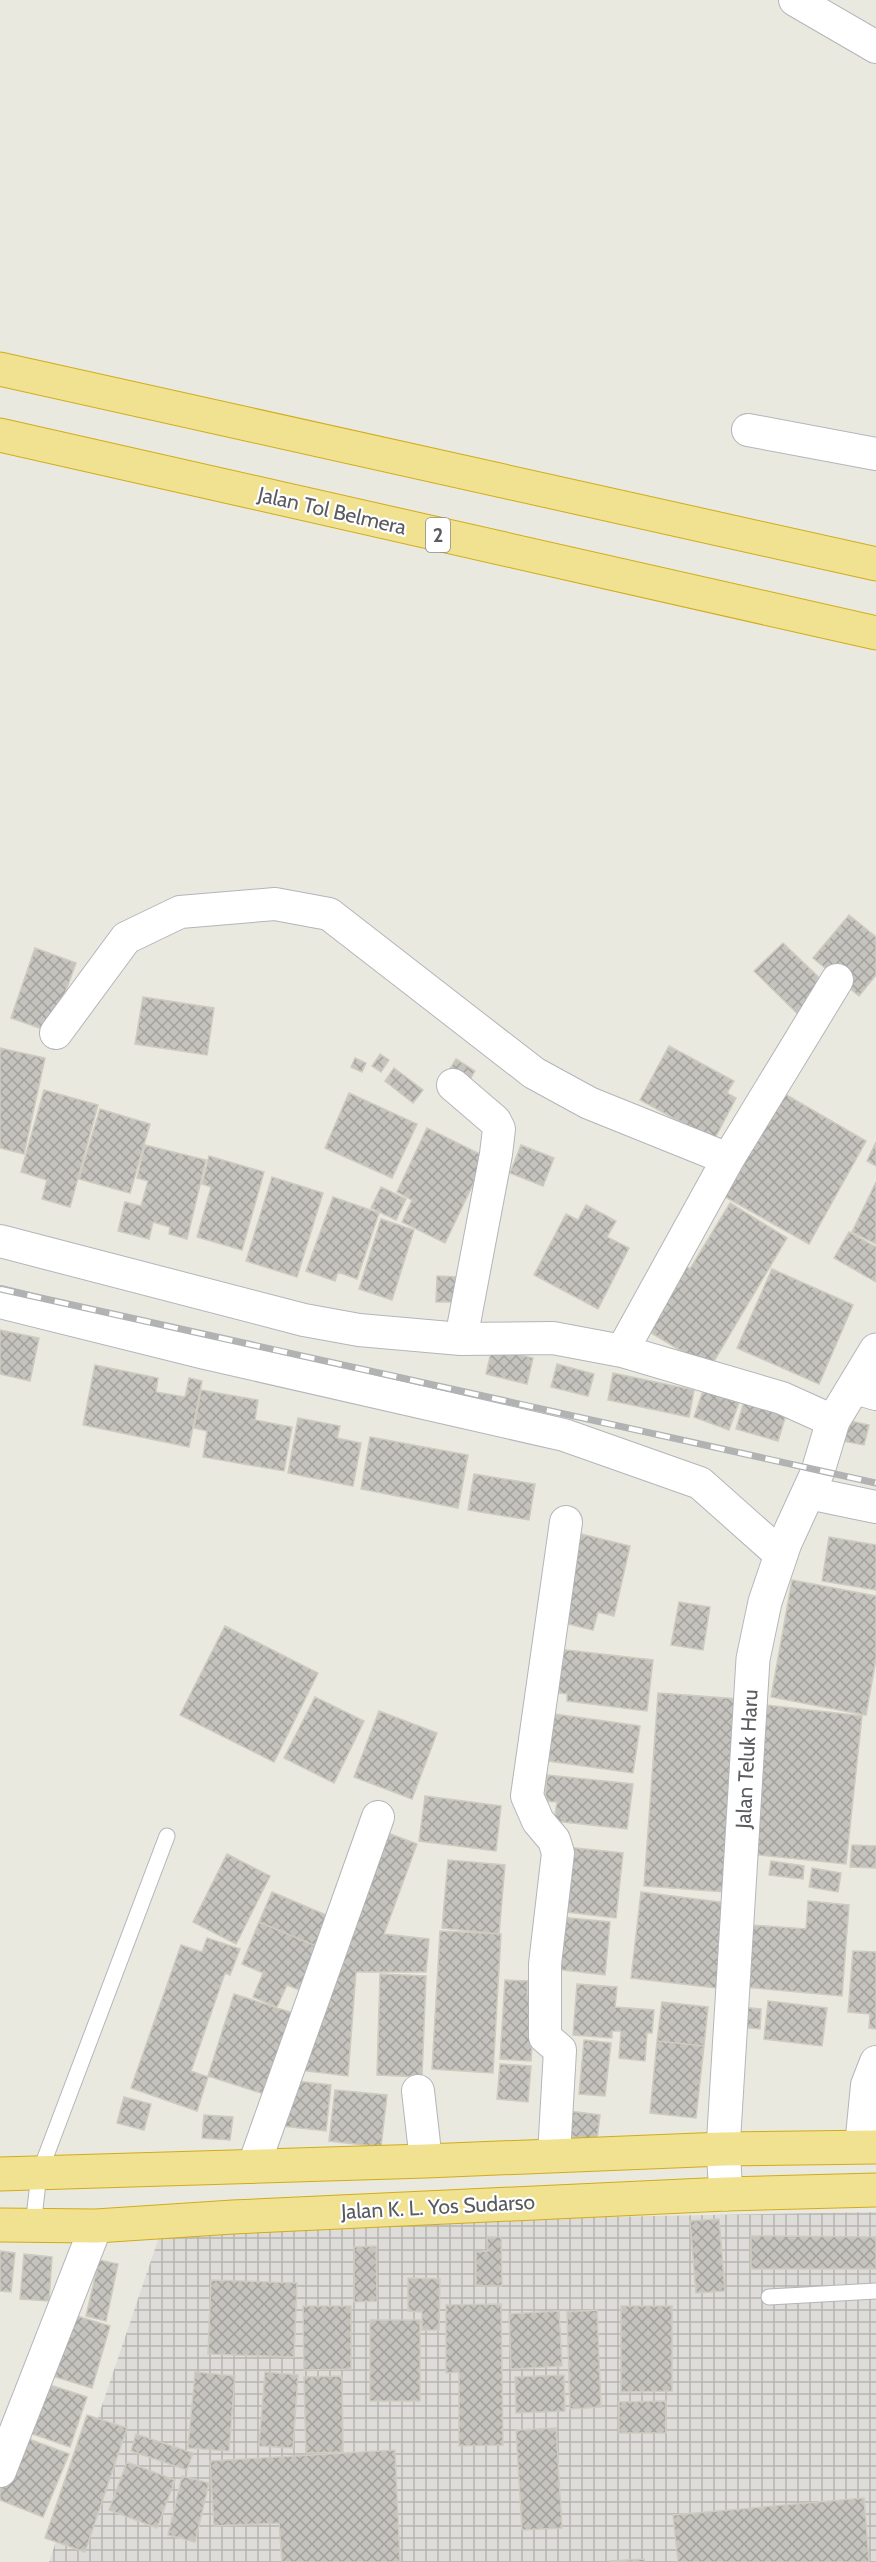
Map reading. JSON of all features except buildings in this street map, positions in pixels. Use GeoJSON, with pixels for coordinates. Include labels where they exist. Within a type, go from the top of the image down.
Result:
{"type":"FeatureCollection","features":[{"type":"Feature","properties":{"kind":"highway"},"geometry":{"type":"LineString","coordinates":[[0,369],[876,564]]}},
{"type":"Feature","properties":{"kind":"highway","name":"Jalan Tol Belmera"},"geometry":{"type":"LineString","coordinates":[[0,435],[876,633]]}},
{"type":"Feature","properties":{"kind":"highway"},"geometry":{"type":"LineString","coordinates":[[0,2174],[723,2149],[869,2147]]}},
{"type":"Feature","properties":{"kind":"highway","name":"Jalan K. L. Yos Sudarso"},"geometry":{"type":"LineString","coordinates":[[0,2225],[96,2226],[256,2216],[726,2194],[876,2190]]}},
{"type":"Feature","properties":{"kind":"street"},"geometry":{"type":"LineString","coordinates":[[795,0],[876,47]]}},
{"type":"Feature","properties":{"kind":"street"},"geometry":{"type":"LineString","coordinates":[[748,430],[876,454]]}},
{"type":"Feature","properties":{"kind":"street"},"geometry":{"type":"LineString","coordinates":[[56,1033],[126,938],[180,912],[275,904],[329,914],[534,1073],[590,1103],[728,1159]]}},
{"type":"Feature","properties":{"kind":"street"},"geometry":{"type":"LineString","coordinates":[[622,1351],[728,1159],[837,980]]}},
{"type":"Feature","properties":{"kind":"street"},"geometry":{"type":"LineString","coordinates":[[453,1085],[495,1121],[499,1129],[460,1339]]}},
{"type":"Feature","properties":{"kind":"street"},"geometry":{"type":"LineString","coordinates":[[0,1241],[304,1320],[358,1330],[460,1339],[553,1338],[622,1351],[782,1398],[833,1421]]}},
{"type":"Feature","properties":{"kind":"street"},"geometry":{"type":"LineString","coordinates":[[0,1302],[205,1353],[564,1435],[700,1483],[781,1555]]}},
{"type":"Feature","properties":{"kind":"street","name":"Jalan Teluk Haru"},"geometry":{"type":"LineString","coordinates":[[726,2194],[723,2149],[753,1659],[765,1602],[781,1555],[808,1493],[833,1421],[865,1391],[876,1350]]}},
{"type":"Feature","properties":{"kind":"street"},"geometry":{"type":"LineString","coordinates":[[808,1493],[876,1507]]}},
{"type":"Feature","properties":{"kind":"street"},"geometry":{"type":"LineString","coordinates":[[554,2155],[560,2050],[545,2037],[545,1964],[558,1853],[554,1840],[538,1821],[527,1796],[566,1522]]}},
{"type":"Feature","properties":{"kind":"street"},"geometry":{"type":"LineString","coordinates":[[254,2165],[378,1817]]}},
{"type":"Feature","properties":{"kind":"street"},"geometry":{"type":"LineString","coordinates":[[869,2147],[867,2085],[876,2062]]}},
{"type":"Feature","properties":{"kind":"street"},"geometry":{"type":"LineString","coordinates":[[418,2091],[426,2161]]}},
{"type":"Feature","properties":{"kind":"street"},"geometry":{"type":"LineString","coordinates":[[0,2471],[96,2226]]}},
{"type":"Feature","properties":{"kind":"lane"},"geometry":{"type":"LineString","coordinates":[[33,2226],[39,2174],[167,1836]]}},
{"type":"Feature","properties":{"kind":"lane"},"geometry":{"type":"LineString","coordinates":[[769,2297],[876,2291]]}},
{"type":"Feature","properties":{"kind":"shaded area"},"geometry":{"type":"Polygon","coordinates":[[[876,2212],[876,2562],[49,2562],[163,2225],[876,2212]]]}},
{"type":"Feature","properties":{"kind":"railway"},"geometry":{"type":"LineString","coordinates":[[0,1289],[876,1483]]}}]}
